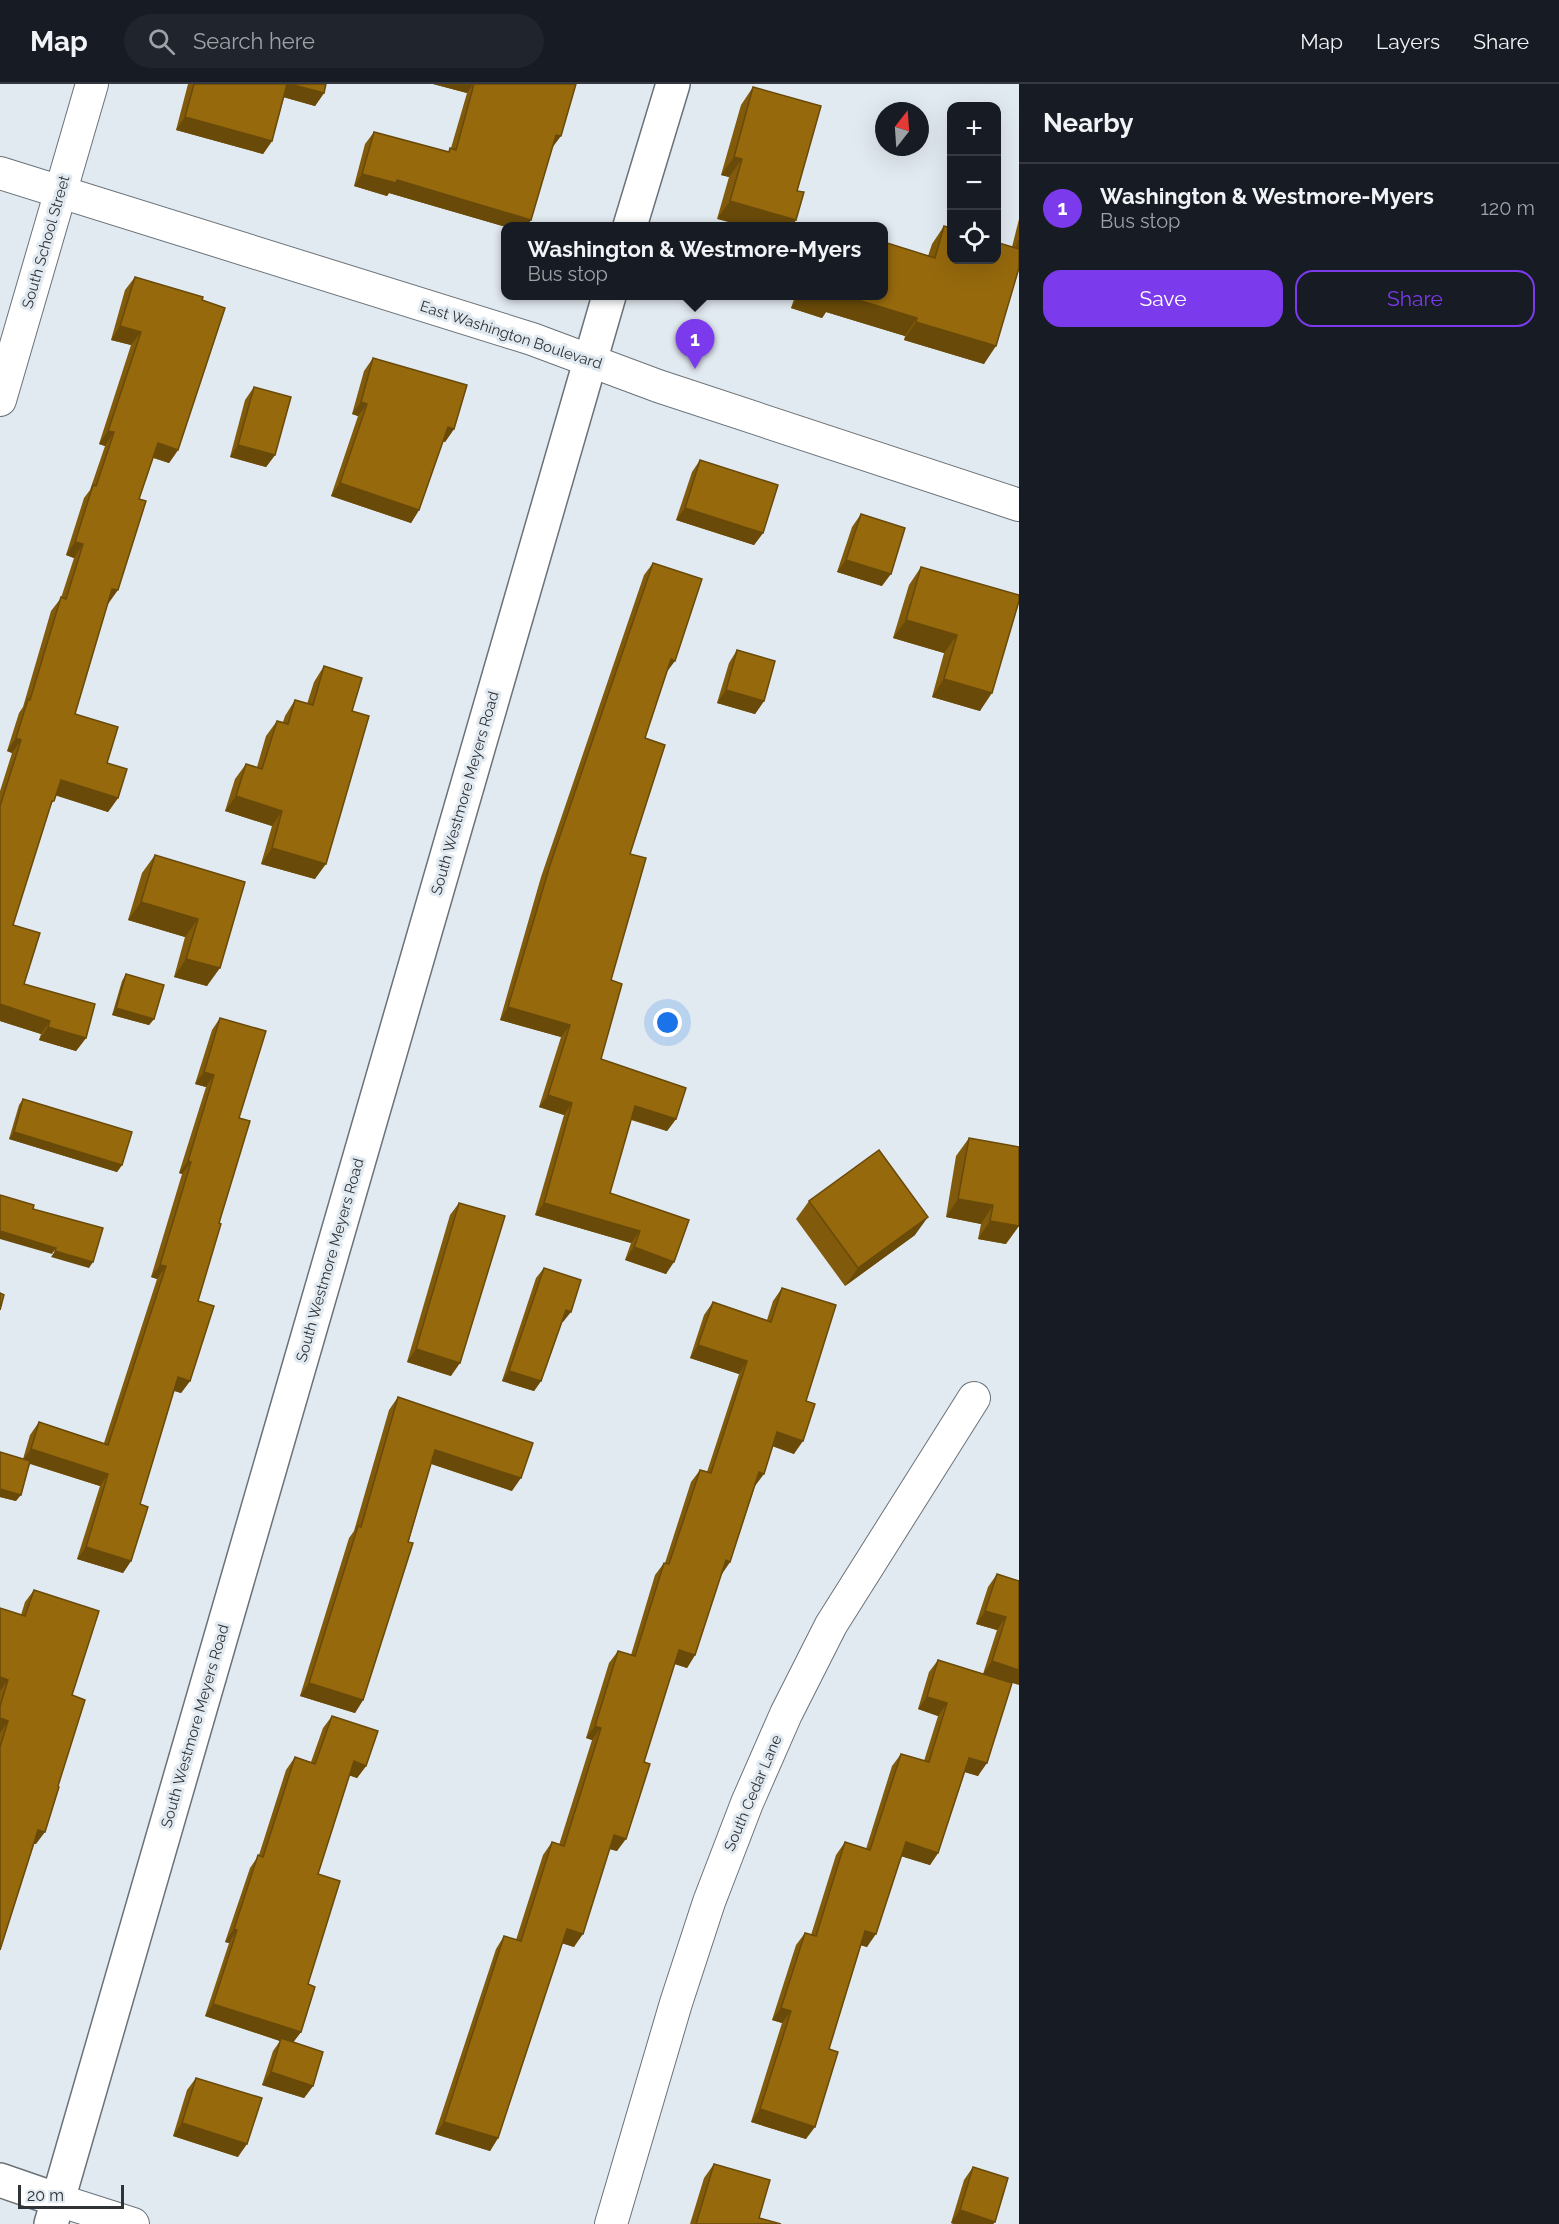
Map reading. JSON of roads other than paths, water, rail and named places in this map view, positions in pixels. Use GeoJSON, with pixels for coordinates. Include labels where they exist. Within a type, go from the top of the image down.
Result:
{"type":"FeatureCollection","features":[{"type":"Feature","properties":{"kind":"street","name":"South School Street"},"geometry":{"type":"LineString","coordinates":[[0,400],[92,84]]}},
{"type":"Feature","properties":{"kind":"street"},"geometry":{"type":"LineString","coordinates":[[631,222],[673,84]]}},
{"type":"Feature","properties":{"kind":"street","name":"East Washington Boulevard"},"geometry":{"type":"LineString","coordinates":[[0,173],[532,339],[658,386],[1019,505]]}},
{"type":"Feature","properties":{"kind":"street","name":"South Westmore Meyers Road"},"geometry":{"type":"LineString","coordinates":[[55,2212],[608,300]]}},
{"type":"Feature","properties":{"kind":"street","name":"South Cedar Lane"},"geometry":{"type":"LineString","coordinates":[[611,2224],[679,1992],[709,1902],[751,1793],[786,1714],[831,1625],[974,1398]]}},
{"type":"Feature","properties":{"kind":"street"},"geometry":{"type":"LineString","coordinates":[[0,2180],[55,2212],[133,2224]]}},
{"type":"Feature","properties":{"kind":"place","name":"Washington & Westmore-Myers"},"geometry":{"type":"Point","coordinates":[695,369]}}]}
